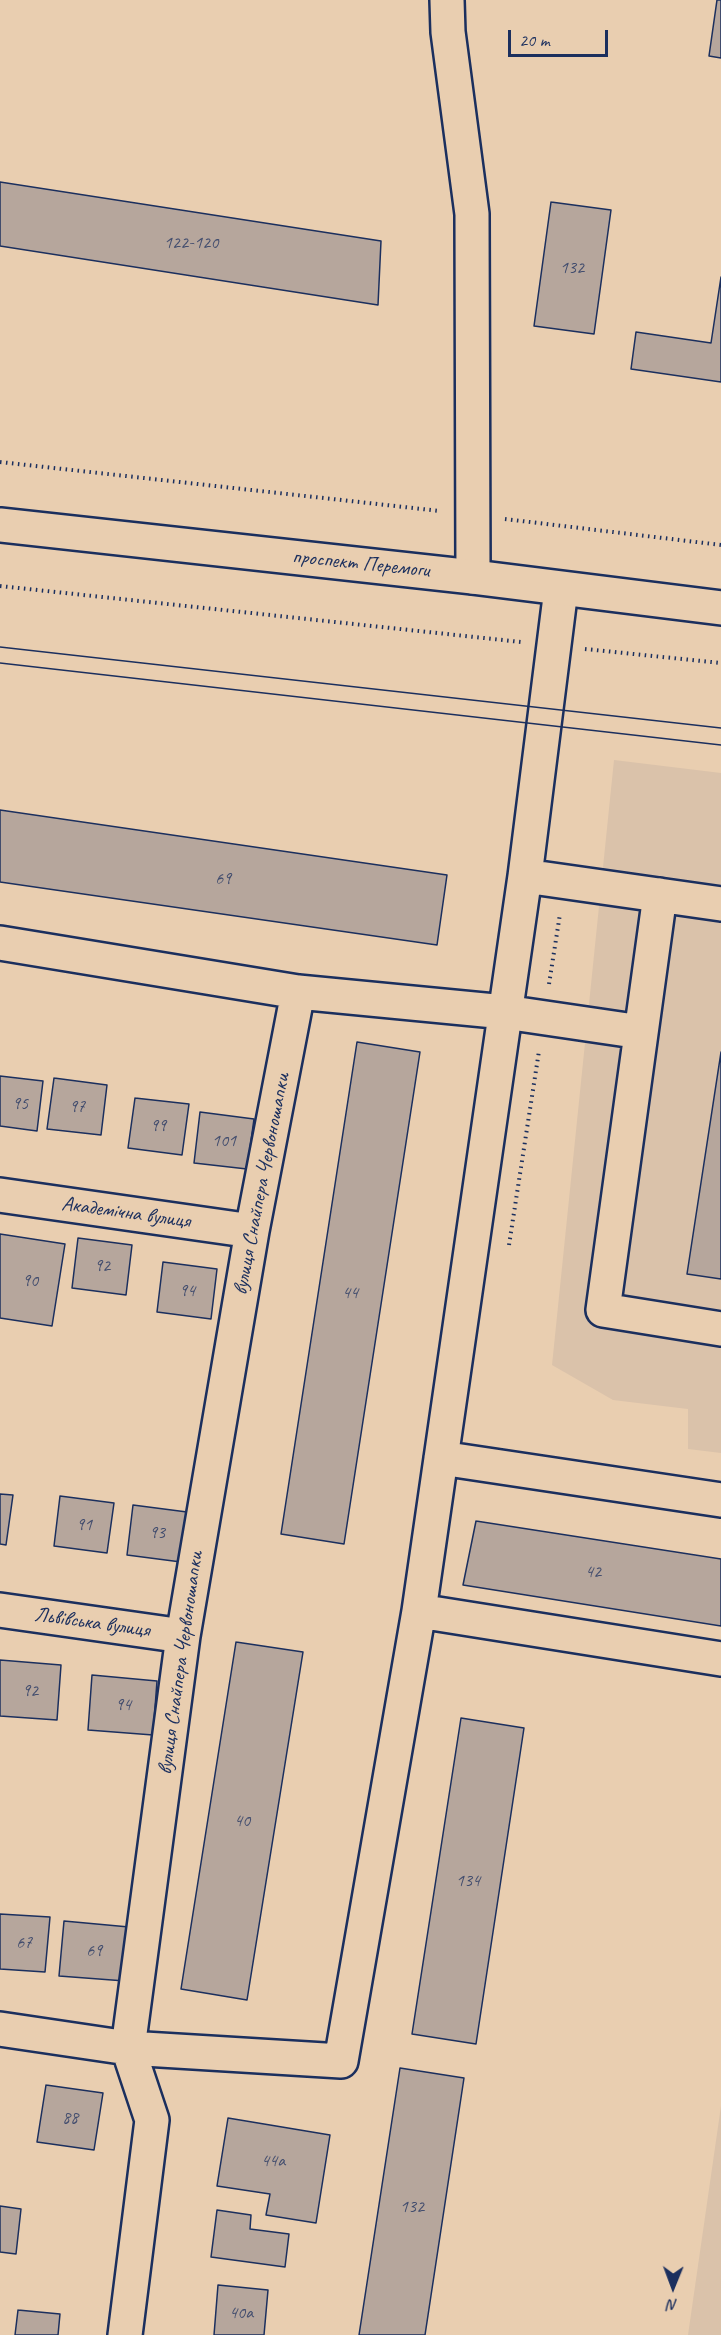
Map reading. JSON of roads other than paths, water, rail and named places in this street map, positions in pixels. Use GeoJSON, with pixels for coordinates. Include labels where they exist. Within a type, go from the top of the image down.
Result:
{"type":"FeatureCollection","features":[{"type":"Feature","properties":{"kind":"street"},"geometry":{"type":"LineString","coordinates":[[447,0],[448,32],[472,214],[473,577]]}},
{"type":"Feature","properties":{"kind":"street","name":"проспект Перемоги"},"geometry":{"type":"LineString","coordinates":[[0,525],[473,577],[721,608]]}},
{"type":"Feature","properties":{"kind":"street"},"geometry":{"type":"LineString","coordinates":[[0,2029],[128,2048],[341,2061],[419,1611],[525,876],[556,646],[561,589]]}},
{"type":"Feature","properties":{"kind":"street"},"geometry":{"type":"LineString","coordinates":[[525,876],[721,904]]}},
{"type":"Feature","properties":{"kind":"street"},"geometry":{"type":"LineString","coordinates":[[660,896],[603,1310],[721,1329]]}},
{"type":"Feature","properties":{"kind":"street"},"geometry":{"type":"LineString","coordinates":[[0,943],[298,992],[505,1012],[641,1032]]}},
{"type":"Feature","properties":{"kind":"street","name":"вулиця Снайпера Червоношапки"},"geometry":{"type":"LineString","coordinates":[[125,2335],[152,2120],[128,2048],[183,1636],[252,1231],[298,992]]}},
{"type":"Feature","properties":{"kind":"street","name":"Академічна вулиця"},"geometry":{"type":"LineString","coordinates":[[0,1195],[252,1231]]}},
{"type":"Feature","properties":{"kind":"street"},"geometry":{"type":"LineString","coordinates":[[441,1458],[721,1500]]}},
{"type":"Feature","properties":{"kind":"street","name":"Львівська вулиця"},"geometry":{"type":"LineString","coordinates":[[0,1610],[183,1636]]}},
{"type":"Feature","properties":{"kind":"street"},"geometry":{"type":"LineString","coordinates":[[419,1611],[721,1659]]}},
{"type":"Feature","properties":{"kind":"tram line"},"geometry":{"type":"LineString","coordinates":[[0,647],[721,728]]}},
{"type":"Feature","properties":{"kind":"tram line"},"geometry":{"type":"LineString","coordinates":[[0,663],[721,745]]}}]}
